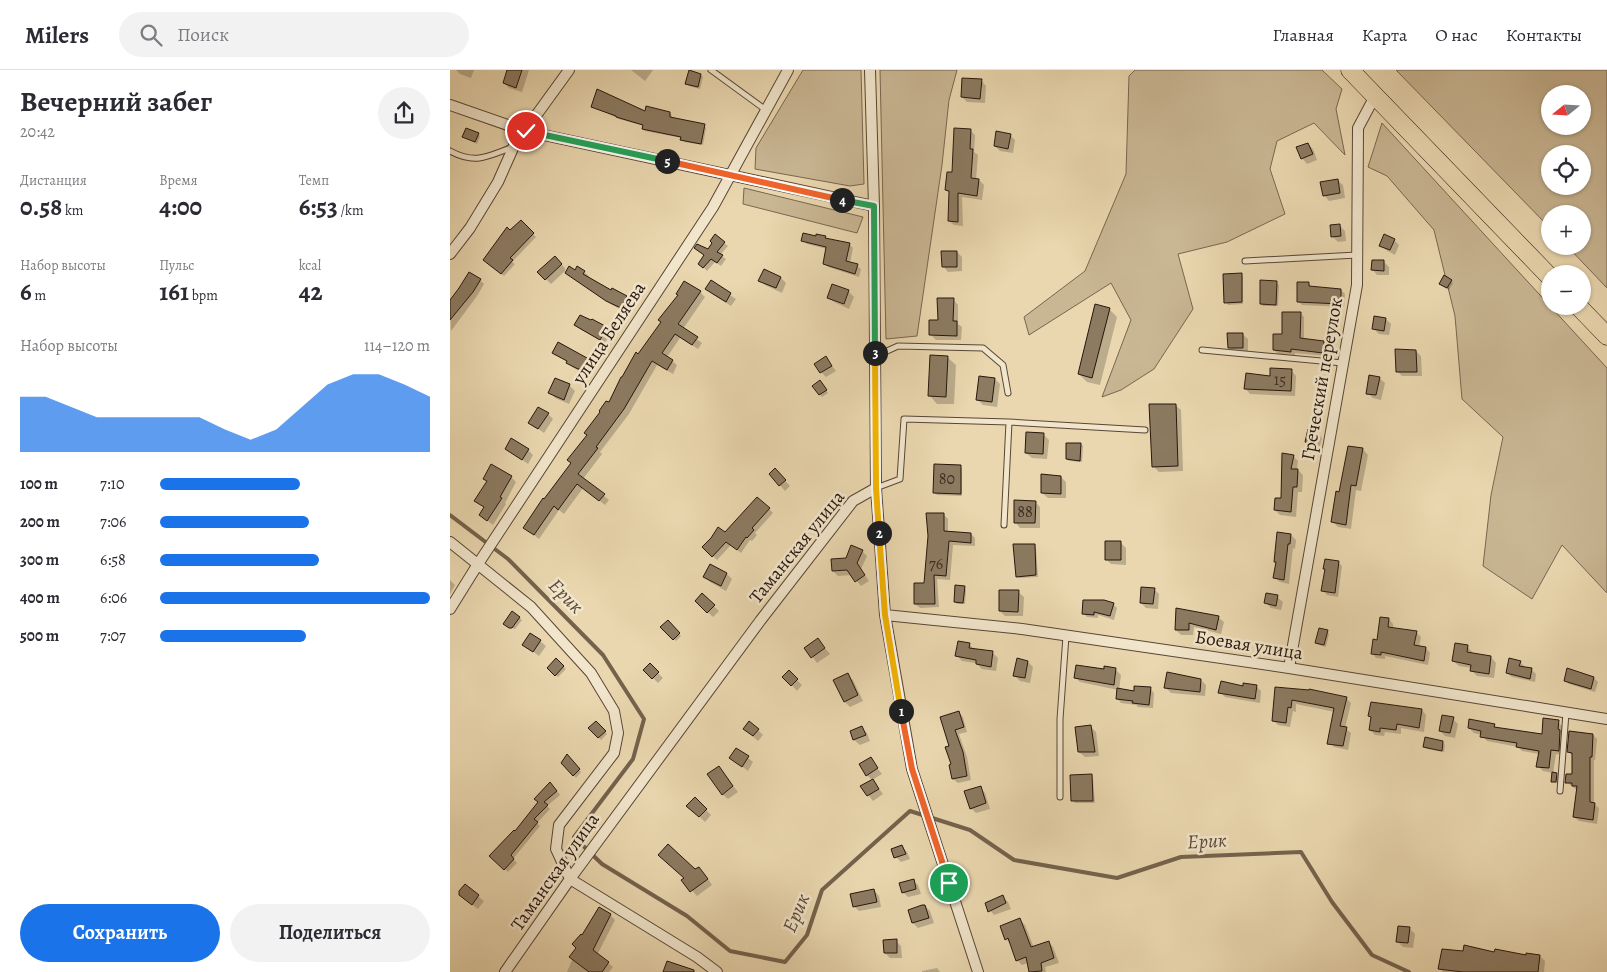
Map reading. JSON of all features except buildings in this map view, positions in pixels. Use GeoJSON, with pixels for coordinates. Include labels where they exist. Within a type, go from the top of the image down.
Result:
{"type":"FeatureCollection","features":[{"type":"Feature","properties":{"kind":"highway"},"geometry":{"type":"LineString","coordinates":[[1350,70],[1541,268]]}},
{"type":"Feature","properties":{"kind":"highway"},"geometry":{"type":"LineString","coordinates":[[1587,315],[1607,336]]}},
{"type":"Feature","properties":{"kind":"street"},"geometry":{"type":"LineString","coordinates":[[450,254],[470,228],[498,182],[514,146],[569,70]]}},
{"type":"Feature","properties":{"kind":"street","name":"улица Беляева"},"geometry":{"type":"LineString","coordinates":[[450,609],[713,207],[788,70]]}},
{"type":"Feature","properties":{"kind":"street"},"geometry":{"type":"LineString","coordinates":[[870,70],[874,206],[876,488],[885,615],[912,769],[978,972]]}},
{"type":"Feature","properties":{"kind":"street","name":"Греческий переулок"},"geometry":{"type":"LineString","coordinates":[[1289,668],[1357,285],[1358,128],[1376,96]]}},
{"type":"Feature","properties":{"kind":"street"},"geometry":{"type":"LineString","coordinates":[[450,105],[526,131],[852,203],[874,206]]}},
{"type":"Feature","properties":{"kind":"street","name":"Таманская улица"},"geometry":{"type":"LineString","coordinates":[[505,972],[570,879],[760,620],[852,501],[876,488]]}},
{"type":"Feature","properties":{"kind":"street"},"geometry":{"type":"LineString","coordinates":[[450,542],[531,607],[591,673],[614,711],[618,733],[614,753],[559,825],[556,849],[570,879],[697,957],[717,972]]}},
{"type":"Feature","properties":{"kind":"street","name":"Боевая улица"},"geometry":{"type":"LineString","coordinates":[[885,615],[1066,635],[1289,668],[1607,719]]}},
{"type":"Feature","properties":{"kind":"lane"},"geometry":{"type":"LineString","coordinates":[[711,70],[766,110]]}},
{"type":"Feature","properties":{"kind":"lane"},"geometry":{"type":"LineString","coordinates":[[450,151],[464,158],[482,158],[514,146]]}},
{"type":"Feature","properties":{"kind":"lane"},"geometry":{"type":"LineString","coordinates":[[1246,261],[1357,255]]}},
{"type":"Feature","properties":{"kind":"lane"},"geometry":{"type":"LineString","coordinates":[[875,356],[898,346],[983,348],[1003,365],[1008,393]]}},
{"type":"Feature","properties":{"kind":"lane"},"geometry":{"type":"LineString","coordinates":[[1202,350],[1343,363]]}},
{"type":"Feature","properties":{"kind":"lane"},"geometry":{"type":"LineString","coordinates":[[876,488],[900,479],[904,419],[1009,422],[1146,430]]}},
{"type":"Feature","properties":{"kind":"lane"},"geometry":{"type":"LineString","coordinates":[[1004,525],[1009,422]]}},
{"type":"Feature","properties":{"kind":"lane"},"geometry":{"type":"LineString","coordinates":[[1060,797],[1060,718],[1066,635]]}},
{"type":"Feature","properties":{"kind":"lane"},"geometry":{"type":"LineString","coordinates":[[1560,791],[1566,712]]}},
{"type":"Feature","properties":{"kind":"shaded area"},"geometry":{"type":"Polygon","coordinates":[[[803,70],[861,70],[864,184],[850,186],[755,169],[756,148],[803,70]]]}},
{"type":"Feature","properties":{"kind":"shaded area"},"geometry":{"type":"Polygon","coordinates":[[[880,70],[957,70],[949,100],[942,165],[917,336],[886,339],[880,70]]]}},
{"type":"Feature","properties":{"kind":"shaded area"},"geometry":{"type":"Polygon","coordinates":[[[1135,70],[1322,70],[1342,89],[1336,109],[1345,155],[1314,123],[1277,141],[1270,169],[1285,214],[1227,242],[1178,254],[1193,309],[1154,369],[1121,390],[1102,397],[1131,320],[1111,283],[1029,335],[1024,317],[1085,271],[1126,174],[1129,76],[1135,70]]]}},
{"type":"Feature","properties":{"kind":"shaded area"},"geometry":{"type":"Polygon","coordinates":[[[1396,70],[1607,70],[1607,288],[1591,271],[1591,265],[1585,265],[1576,255],[1591,255],[1591,205],[1541,205],[1541,219],[1396,70]]]}},
{"type":"Feature","properties":{"kind":"shaded area"},"geometry":{"type":"Polygon","coordinates":[[[1382,123],[1541,296],[1541,315],[1558,315],[1607,368],[1607,593],[1562,545],[1532,599],[1483,566],[1491,495],[1503,437],[1462,399],[1455,316],[1434,230],[1387,176],[1368,167],[1382,123]]]}},
{"type":"Feature","properties":{"kind":"shaded area"},"geometry":{"type":"Polygon","coordinates":[[[744,188],[863,217],[857,233],[743,204],[744,188]]]}},
{"type":"Feature","properties":{"kind":"waterway","name":"Ерик"},"geometry":{"type":"LineString","coordinates":[[450,515],[508,559],[603,655],[644,719],[633,759],[574,837],[602,864],[687,916],[730,951],[785,962],[807,935],[822,890],[910,811],[970,830],[1014,860],[1117,878],[1181,857],[1301,852],[1332,902],[1372,955],[1409,972]]}},
{"type":"Feature","properties":{"kind":"route"},"geometry":{"type":"LineString","coordinates":[[526,131],[852,203],[874,206],[876,488],[885,615],[912,769],[949,883]]}}]}
